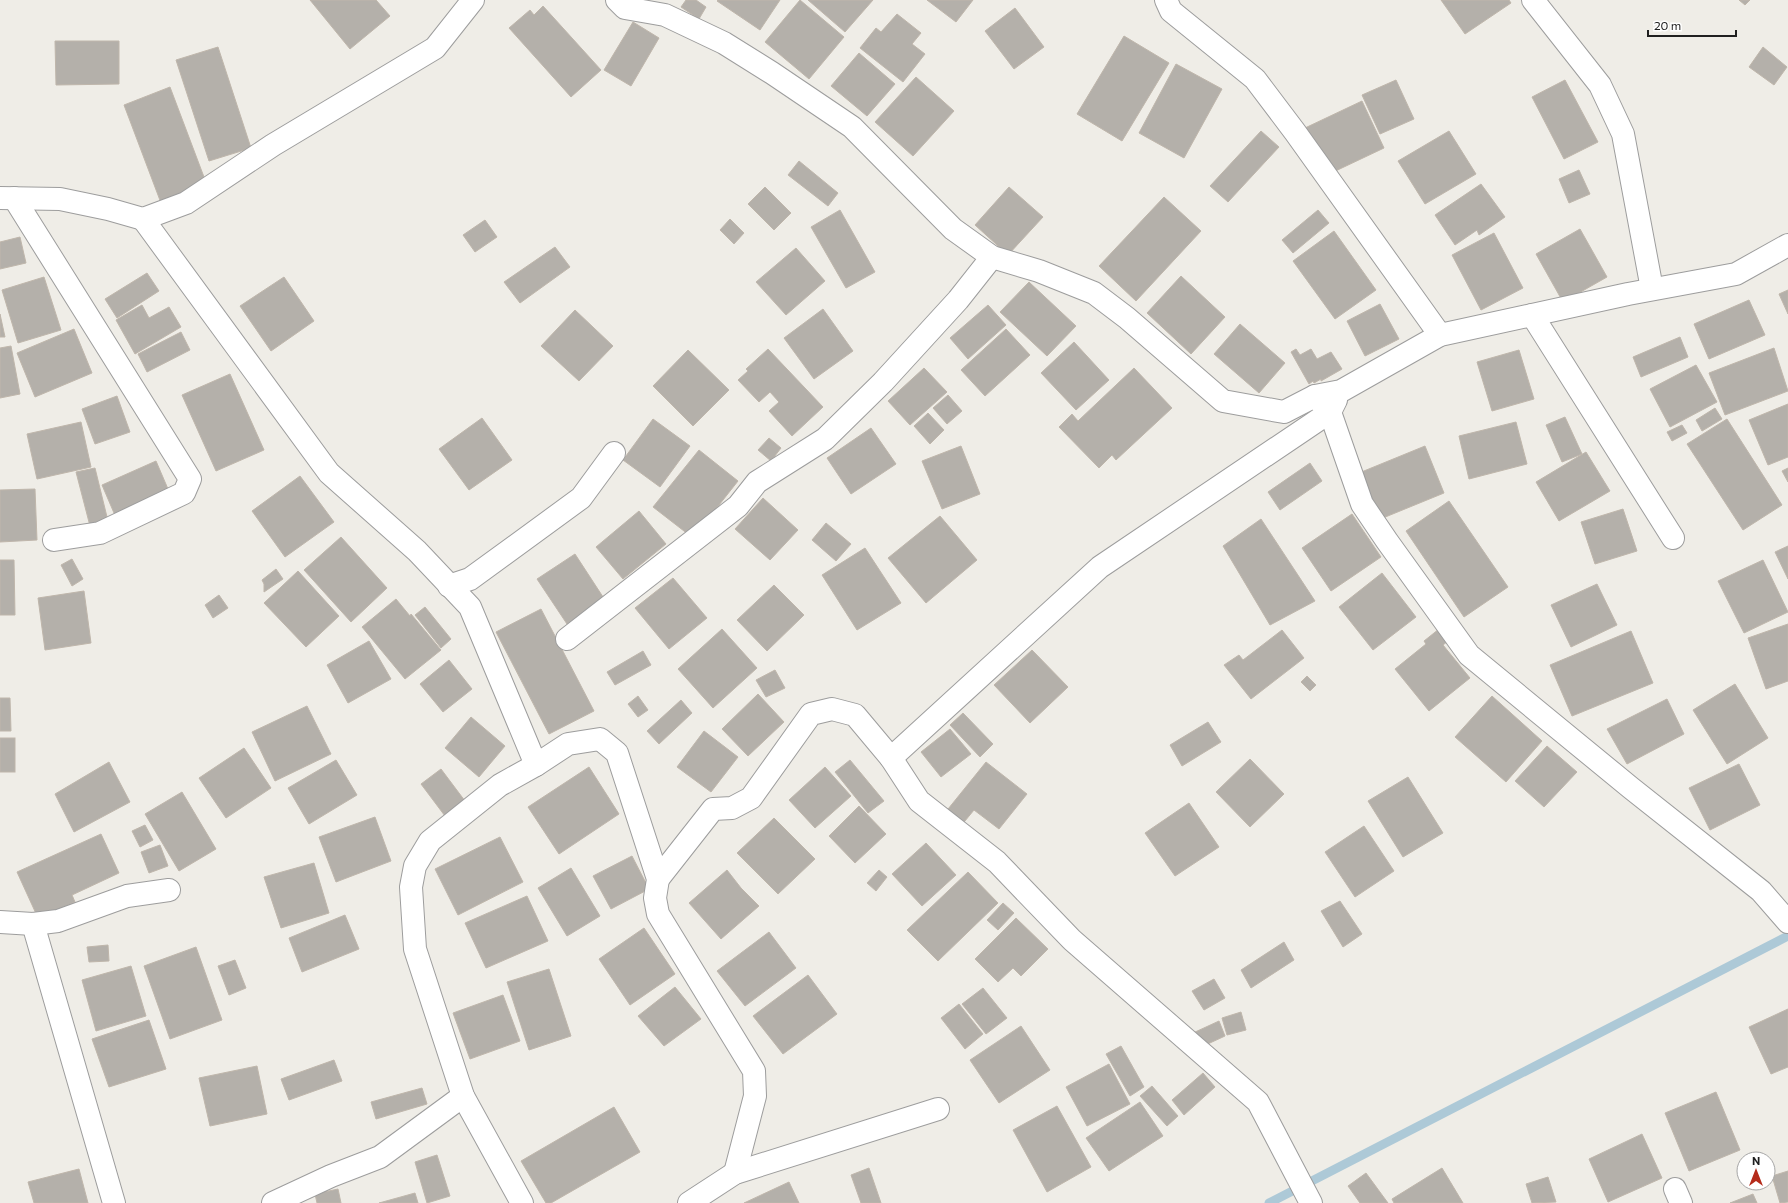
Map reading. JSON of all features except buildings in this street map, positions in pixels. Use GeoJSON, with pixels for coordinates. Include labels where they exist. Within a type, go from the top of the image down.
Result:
{"type":"FeatureCollection","features":[{"type":"Feature","properties":{"kind":"street"},"geometry":{"type":"LineString","coordinates":[[7,198],[60,199],[108,209],[143,219],[186,203],[273,145],[435,48],[473,0]]}},
{"type":"Feature","properties":{"kind":"street"},"geometry":{"type":"LineString","coordinates":[[1166,0],[1171,11],[1255,79],[1295,132],[1440,335]]}},
{"type":"Feature","properties":{"kind":"street"},"geometry":{"type":"LineString","coordinates":[[1533,0],[1600,85],[1623,134],[1652,289]]}},
{"type":"Feature","properties":{"kind":"street"},"geometry":{"type":"LineString","coordinates":[[625,3],[665,16],[724,43],[778,77],[852,127],[953,229],[992,257],[1039,271],[1094,293],[1127,318],[1222,401],[1284,412],[1315,396],[1340,392],[1440,335],[1652,289],[1736,274],[1788,246]]}},
{"type":"Feature","properties":{"kind":"street"},"geometry":{"type":"LineString","coordinates":[[7,198],[190,478],[184,493],[100,532],[54,540]]}},
{"type":"Feature","properties":{"kind":"street"},"geometry":{"type":"LineString","coordinates":[[143,219],[329,473],[417,550],[470,607],[536,765]]}},
{"type":"Feature","properties":{"kind":"street"},"geometry":{"type":"LineString","coordinates":[[568,639],[738,506],[757,482],[825,439],[888,376],[958,300],[992,257]]}},
{"type":"Feature","properties":{"kind":"street"},"geometry":{"type":"LineString","coordinates":[[1532,315],[1673,538]]}},
{"type":"Feature","properties":{"kind":"street"},"geometry":{"type":"LineString","coordinates":[[891,758],[1100,567],[1330,412],[1340,392]]}},
{"type":"Feature","properties":{"kind":"street"},"geometry":{"type":"LineString","coordinates":[[1315,396],[1330,412],[1362,504],[1469,655],[1631,788],[1761,890],[1788,922]]}},
{"type":"Feature","properties":{"kind":"street"},"geometry":{"type":"LineString","coordinates":[[450,586],[470,579],[581,498],[614,453]]}},
{"type":"Feature","properties":{"kind":"street"},"geometry":{"type":"LineString","coordinates":[[658,879],[713,809],[732,808],[751,798],[811,714],[832,709],[855,715],[891,758],[919,802],[997,862],[1072,940],[1258,1102],[1311,1203]]}},
{"type":"Feature","properties":{"kind":"street"},"geometry":{"type":"LineString","coordinates":[[522,1203],[463,1096],[416,949],[411,887],[414,866],[430,841],[500,785],[536,765],[568,744],[600,739],[617,753],[658,879],[655,898],[658,914],[754,1071],[755,1096],[734,1173]]}},
{"type":"Feature","properties":{"kind":"street"},"geometry":{"type":"LineString","coordinates":[[0,922],[33,924],[58,921],[127,896],[169,890]]}},
{"type":"Feature","properties":{"kind":"street"},"geometry":{"type":"LineString","coordinates":[[33,924],[114,1203]]}},
{"type":"Feature","properties":{"kind":"street"},"geometry":{"type":"LineString","coordinates":[[273,1203],[331,1176],[380,1157],[463,1096]]}},
{"type":"Feature","properties":{"kind":"street"},"geometry":{"type":"LineString","coordinates":[[689,1203],[734,1173],[938,1109]]}},
{"type":"Feature","properties":{"kind":"waterway"},"geometry":{"type":"LineString","coordinates":[[1269,1203],[1788,936]]}}]}
